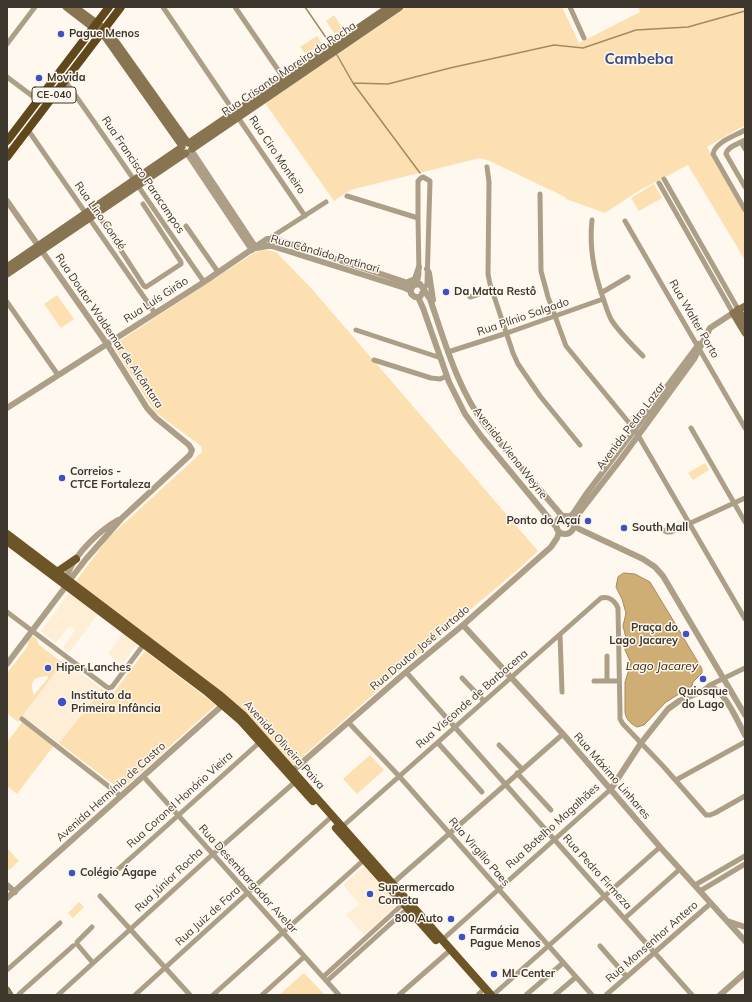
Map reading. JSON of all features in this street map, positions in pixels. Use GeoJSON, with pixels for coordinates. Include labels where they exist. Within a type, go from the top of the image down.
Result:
{"type":"FeatureCollection","features":[{"type":"Feature","properties":{"kind":"highway","name":"CE-040"},"geometry":{"type":"LineString","coordinates":[[7,141],[39,101],[109,7]]}},
{"type":"Feature","properties":{"kind":"highway","name":"CE-040"},"geometry":{"type":"LineString","coordinates":[[7,157],[121,7]]}},
{"type":"Feature","properties":{"kind":"main road"},"geometry":{"type":"LineString","coordinates":[[66,7],[103,31],[105,37],[145,88],[187,148]]}},
{"type":"Feature","properties":{"kind":"main road"},"geometry":{"type":"LineString","coordinates":[[75,7],[95,26]]}},
{"type":"Feature","properties":{"kind":"main road","name":"Rua Crisanto Moreira da Rocha"},"geometry":{"type":"LineString","coordinates":[[7,274],[135,182],[286,81],[389,7]]}},
{"type":"Feature","properties":{"kind":"main road","name":"Rua Crisanto Moreira da Rocha"},"geometry":{"type":"LineString","coordinates":[[380,13],[400,7]]}},
{"type":"Feature","properties":{"kind":"main road","name":"Rua Crisanto Moreira da Rocha"},"geometry":{"type":"LineString","coordinates":[[88,216],[97,213],[135,182]]}},
{"type":"Feature","properties":{"kind":"main road","name":"Rua Crisanto Moreira da Rocha"},"geometry":{"type":"LineString","coordinates":[[7,267],[40,249]]}},
{"type":"Feature","properties":{"kind":"main road"},"geometry":{"type":"LineString","coordinates":[[739,309],[745,321]]}},
{"type":"Feature","properties":{"kind":"main road"},"geometry":{"type":"LineString","coordinates":[[739,309],[745,333]]}},
{"type":"Feature","properties":{"kind":"main road","name":"Avenida Oliveira Paiva"},"geometry":{"type":"LineString","coordinates":[[7,534],[57,572],[67,582],[144,644],[206,691],[225,703],[260,742],[291,772],[342,826],[405,907],[481,994]]}},
{"type":"Feature","properties":{"kind":"main road","name":"Avenida Oliveira Paiva"},"geometry":{"type":"LineString","coordinates":[[7,541],[67,582],[249,721],[291,772],[295,782],[366,858],[393,883],[492,995]]}},
{"type":"Feature","properties":{"kind":"main road"},"geometry":{"type":"LineString","coordinates":[[57,572],[78,556]]}},
{"type":"Feature","properties":{"kind":"main road"},"geometry":{"type":"LineString","coordinates":[[7,990],[10,995]]}},
{"type":"Feature","properties":{"kind":"street"},"geometry":{"type":"LineString","coordinates":[[7,44],[35,7]]}},
{"type":"Feature","properties":{"kind":"street","name":"Rua Ciro Monteiro"},"geometry":{"type":"LineString","coordinates":[[163,7],[305,216]]}},
{"type":"Feature","properties":{"kind":"street"},"geometry":{"type":"LineString","coordinates":[[235,7],[286,81]]}},
{"type":"Feature","properties":{"kind":"street"},"geometry":{"type":"LineString","coordinates":[[570,7],[584,38]]}},
{"type":"Feature","properties":{"kind":"street"},"geometry":{"type":"LineString","coordinates":[[7,77],[39,101]]}},
{"type":"Feature","properties":{"kind":"street","name":"Rua Francisco Paracampos"},"geometry":{"type":"LineString","coordinates":[[65,81],[107,139],[204,282]]}},
{"type":"Feature","properties":{"kind":"street","name":"Rua Lino Condé"},"geometry":{"type":"LineString","coordinates":[[28,130],[155,313]]}},
{"type":"Feature","properties":{"kind":"street"},"geometry":{"type":"LineString","coordinates":[[745,130],[718,145],[713,154],[745,210]]}},
{"type":"Feature","properties":{"kind":"street"},"geometry":{"type":"LineString","coordinates":[[745,149],[743,141],[726,151],[726,154],[745,187]]}},
{"type":"Feature","properties":{"kind":"street"},"geometry":{"type":"LineString","coordinates":[[187,148],[254,249]]}},
{"type":"Feature","properties":{"kind":"street"},"geometry":{"type":"LineString","coordinates":[[487,167],[489,182],[488,274],[513,353],[526,378],[580,445]]}},
{"type":"Feature","properties":{"kind":"street"},"geometry":{"type":"LineString","coordinates":[[413,284],[419,277],[419,267],[418,218],[418,181],[423,177],[430,181],[427,284],[422,295],[418,297],[413,296],[411,291],[413,284],[419,267]]}},
{"type":"Feature","properties":{"kind":"street"},"geometry":{"type":"LineString","coordinates":[[664,179],[739,309]]}},
{"type":"Feature","properties":{"kind":"street"},"geometry":{"type":"LineString","coordinates":[[659,183],[704,262],[739,309]]}},
{"type":"Feature","properties":{"kind":"street"},"geometry":{"type":"LineString","coordinates":[[540,194],[541,271],[548,297],[566,346],[639,436],[745,619]]}},
{"type":"Feature","properties":{"kind":"street"},"geometry":{"type":"LineString","coordinates":[[347,196],[418,218]]}},
{"type":"Feature","properties":{"kind":"street"},"geometry":{"type":"LineString","coordinates":[[670,202],[676,199]]}},
{"type":"Feature","properties":{"kind":"street","name":"Rua Doutor Waldemar de Alcântara"},"geometry":{"type":"LineString","coordinates":[[7,201],[107,344],[147,408],[156,418],[189,445],[192,450],[190,455],[122,518]]}},
{"type":"Feature","properties":{"kind":"street"},"geometry":{"type":"LineString","coordinates":[[268,246],[273,236],[326,202]]}},
{"type":"Feature","properties":{"kind":"street"},"geometry":{"type":"LineString","coordinates":[[97,213],[146,287],[181,264],[181,261],[143,204]]}},
{"type":"Feature","properties":{"kind":"street"},"geometry":{"type":"LineString","coordinates":[[677,216],[683,212]]}},
{"type":"Feature","properties":{"kind":"street"},"geometry":{"type":"LineString","coordinates":[[592,220],[590,233],[592,261],[594,273],[603,299],[611,320],[643,356]]}},
{"type":"Feature","properties":{"kind":"street","name":"Rua Walter Porto"},"geometry":{"type":"LineString","coordinates":[[624,221],[745,428]]}},
{"type":"Feature","properties":{"kind":"street"},"geometry":{"type":"LineString","coordinates":[[186,226],[218,272]]}},
{"type":"Feature","properties":{"kind":"street","name":"Rua Cândido Portinari"},"geometry":{"type":"LineString","coordinates":[[254,249],[263,241],[276,239],[411,291]]}},
{"type":"Feature","properties":{"kind":"street","name":"Rua Cândido Portinari"},"geometry":{"type":"LineString","coordinates":[[254,249],[268,246],[413,284]]}},
{"type":"Feature","properties":{"kind":"street","name":"Rua Luís Girão"},"geometry":{"type":"LineString","coordinates":[[8,407],[254,249]]}},
{"type":"Feature","properties":{"kind":"street"},"geometry":{"type":"LineString","coordinates":[[704,262],[710,259]]}},
{"type":"Feature","properties":{"kind":"street"},"geometry":{"type":"LineString","coordinates":[[427,269],[430,273],[432,305]]}},
{"type":"Feature","properties":{"kind":"street"},"geometry":{"type":"LineString","coordinates":[[601,293],[628,277]]}},
{"type":"Feature","properties":{"kind":"street"},"geometry":{"type":"LineString","coordinates":[[413,284],[422,286],[424,289]]}},
{"type":"Feature","properties":{"kind":"street","name":"Avenida Viena Weyne"},"geometry":{"type":"LineString","coordinates":[[424,289],[429,296],[458,378],[473,409],[485,425],[565,517]]}},
{"type":"Feature","properties":{"kind":"street"},"geometry":{"type":"LineString","coordinates":[[470,297],[492,290]]}},
{"type":"Feature","properties":{"kind":"street","name":"Avenida Viena Weyne"},"geometry":{"type":"LineString","coordinates":[[418,297],[448,379],[465,414],[558,530]]}},
{"type":"Feature","properties":{"kind":"street","name":"Rua Plínio Salgado"},"geometry":{"type":"LineString","coordinates":[[448,352],[603,299]]}},
{"type":"Feature","properties":{"kind":"street"},"geometry":{"type":"LineString","coordinates":[[7,302],[58,375]]}},
{"type":"Feature","properties":{"kind":"street","name":"Avenida Pedro Lazar"},"geometry":{"type":"LineString","coordinates":[[565,517],[573,514],[608,470],[639,436],[661,401],[699,348],[712,326],[739,309]]}},
{"type":"Feature","properties":{"kind":"street"},"geometry":{"type":"LineString","coordinates":[[356,330],[441,358]]}},
{"type":"Feature","properties":{"kind":"street"},"geometry":{"type":"LineString","coordinates":[[374,360],[431,378],[448,379],[454,382],[458,378]]}},
{"type":"Feature","properties":{"kind":"street"},"geometry":{"type":"LineString","coordinates":[[456,396],[459,391],[464,391]]}},
{"type":"Feature","properties":{"kind":"street","name":"Avenida Pedro Lazar"},"geometry":{"type":"LineString","coordinates":[[574,524],[575,518],[584,507],[635,430],[661,401]]}},
{"type":"Feature","properties":{"kind":"street"},"geometry":{"type":"LineString","coordinates":[[691,428],[745,522]]}},
{"type":"Feature","properties":{"kind":"street"},"geometry":{"type":"LineString","coordinates":[[661,530],[672,532],[745,498]]}},
{"type":"Feature","properties":{"kind":"street"},"geometry":{"type":"LineString","coordinates":[[574,524],[572,530],[569,533],[564,534],[558,530],[557,521],[565,517],[572,520],[579,530],[643,559],[657,569],[663,576],[745,715]]}},
{"type":"Feature","properties":{"kind":"street"},"geometry":{"type":"LineString","coordinates":[[67,582],[67,574],[78,556],[110,524],[122,518]]}},
{"type":"Feature","properties":{"kind":"street"},"geometry":{"type":"LineString","coordinates":[[7,664],[67,582],[122,518]]}},
{"type":"Feature","properties":{"kind":"street","name":"Rua Doutor José Furtado"},"geometry":{"type":"LineString","coordinates":[[291,772],[406,672],[463,625],[551,547],[556,541],[558,530]]}},
{"type":"Feature","properties":{"kind":"street"},"geometry":{"type":"LineString","coordinates":[[78,556],[84,552],[86,554],[86,559]]}},
{"type":"Feature","properties":{"kind":"street","name":"Rua Visconde de Barbacena"},"geometry":{"type":"LineString","coordinates":[[342,826],[601,598],[609,598],[617,605],[618,682]]}},
{"type":"Feature","properties":{"kind":"street"},"geometry":{"type":"LineString","coordinates":[[7,612],[108,688],[112,687],[144,644]]}},
{"type":"Feature","properties":{"kind":"street","name":"Rua Máximo Linhares"},"geometry":{"type":"LineString","coordinates":[[463,625],[563,734],[660,847],[745,942]]}},
{"type":"Feature","properties":{"kind":"street"},"geometry":{"type":"LineString","coordinates":[[560,635],[562,692]]}},
{"type":"Feature","properties":{"kind":"street"},"geometry":{"type":"LineString","coordinates":[[607,656],[607,681]]}},
{"type":"Feature","properties":{"kind":"street","name":"Rua Botelho Magalhães"},"geometry":{"type":"LineString","coordinates":[[442,940],[610,789],[641,742],[668,709],[679,701],[705,689],[710,684],[745,668]]}},
{"type":"Feature","properties":{"kind":"street","name":"Rua Pedro Firmeza"},"geometry":{"type":"LineString","coordinates":[[406,672],[506,783],[554,840],[692,995]]}},
{"type":"Feature","properties":{"kind":"street"},"geometry":{"type":"LineString","coordinates":[[462,678],[484,701]]}},
{"type":"Feature","properties":{"kind":"street"},"geometry":{"type":"LineString","coordinates":[[594,681],[618,682],[620,719],[705,813],[708,815],[715,814],[745,796]]}},
{"type":"Feature","properties":{"kind":"street"},"geometry":{"type":"LineString","coordinates":[[705,689],[712,687],[717,689],[745,735]]}},
{"type":"Feature","properties":{"kind":"street","name":"Avenida Hermínio de Castro"},"geometry":{"type":"LineString","coordinates":[[7,898],[225,703]]}},
{"type":"Feature","properties":{"kind":"street"},"geometry":{"type":"LineString","coordinates":[[22,719],[121,796]]}},
{"type":"Feature","properties":{"kind":"street","name":"Rua Virgílio Paes"},"geometry":{"type":"LineString","coordinates":[[349,723],[399,776],[592,995]]}},
{"type":"Feature","properties":{"kind":"street"},"geometry":{"type":"LineString","coordinates":[[393,883],[563,734]]}},
{"type":"Feature","properties":{"kind":"street","name":"Rua Coronel Honório Vieira"},"geometry":{"type":"LineString","coordinates":[[114,873],[260,742]]}},
{"type":"Feature","properties":{"kind":"street"},"geometry":{"type":"LineString","coordinates":[[676,780],[745,742]]}},
{"type":"Feature","properties":{"kind":"street"},"geometry":{"type":"LineString","coordinates":[[438,743],[482,792]]}},
{"type":"Feature","properties":{"kind":"street"},"geometry":{"type":"LineString","coordinates":[[499,746],[522,769]]}},
{"type":"Feature","properties":{"kind":"street"},"geometry":{"type":"LineString","coordinates":[[517,773],[551,810]]}},
{"type":"Feature","properties":{"kind":"street","name":"Rua Desembargador Avelar"},"geometry":{"type":"LineString","coordinates":[[143,776],[339,995]]}},
{"type":"Feature","properties":{"kind":"street","name":"Rua Júnior Rocha"},"geometry":{"type":"LineString","coordinates":[[58,995],[213,854],[295,782]]}},
{"type":"Feature","properties":{"kind":"street","name":"Rua Juiz de Fora"},"geometry":{"type":"LineString","coordinates":[[135,995],[329,819]]}},
{"type":"Feature","properties":{"kind":"street"},"geometry":{"type":"LineString","coordinates":[[492,995],[660,847]]}},
{"type":"Feature","properties":{"kind":"street"},"geometry":{"type":"LineString","coordinates":[[695,885],[745,856]]}},
{"type":"Feature","properties":{"kind":"street"},"geometry":{"type":"LineString","coordinates":[[213,995],[366,858]]}},
{"type":"Feature","properties":{"kind":"street"},"geometry":{"type":"LineString","coordinates":[[700,891],[745,864]]}},
{"type":"Feature","properties":{"kind":"street"},"geometry":{"type":"LineString","coordinates":[[625,918],[680,869]]}},
{"type":"Feature","properties":{"kind":"street"},"geometry":{"type":"LineString","coordinates":[[7,886],[15,892]]}},
{"type":"Feature","properties":{"kind":"street"},"geometry":{"type":"LineString","coordinates":[[100,896],[190,995]]}},
{"type":"Feature","properties":{"kind":"street","name":"Rua Monsenhor Antero"},"geometry":{"type":"LineString","coordinates":[[606,995],[710,903]]}},
{"type":"Feature","properties":{"kind":"street"},"geometry":{"type":"LineString","coordinates":[[325,979],[405,907]]}},
{"type":"Feature","properties":{"kind":"street"},"geometry":{"type":"LineString","coordinates":[[727,921],[745,927]]}},
{"type":"Feature","properties":{"kind":"street"},"geometry":{"type":"LineString","coordinates":[[7,970],[60,923]]}},
{"type":"Feature","properties":{"kind":"street"},"geometry":{"type":"LineString","coordinates":[[92,927],[76,944],[93,963]]}},
{"type":"Feature","properties":{"kind":"street"},"geometry":{"type":"LineString","coordinates":[[19,994],[73,946]]}},
{"type":"Feature","properties":{"kind":"street"},"geometry":{"type":"LineString","coordinates":[[600,946],[627,977]]}},
{"type":"Feature","properties":{"kind":"street"},"geometry":{"type":"LineString","coordinates":[[399,995],[446,953]]}},
{"type":"Feature","properties":{"kind":"street"},"geometry":{"type":"LineString","coordinates":[[262,995],[304,957]]}},
{"type":"Feature","properties":{"kind":"street"},"geometry":{"type":"LineString","coordinates":[[526,995],[563,963]]}},
{"type":"Feature","properties":{"kind":"street"},"geometry":{"type":"LineString","coordinates":[[720,995],[745,973]]}},
{"type":"Feature","properties":{"kind":"street"},"geometry":{"type":"LineString","coordinates":[[555,995],[576,977]]}},
{"type":"Feature","properties":{"kind":"shaded area"},"geometry":{"type":"Polygon","coordinates":[[[407,7],[562,7],[579,43],[640,12],[638,7],[745,7],[745,125],[707,147],[745,215],[745,260],[688,165],[640,190],[605,213],[566,199],[565,197],[490,161],[480,158],[350,190],[334,201],[265,103],[407,7]]]}},
{"type":"Feature","properties":{"kind":"shaded area"},"geometry":{"type":"Polygon","coordinates":[[[334,15],[344,31],[336,36],[326,21],[334,15]]]}},
{"type":"Feature","properties":{"kind":"shaded area"},"geometry":{"type":"Polygon","coordinates":[[[317,36],[322,44],[306,55],[300,47],[317,36]]]}},
{"type":"Feature","properties":{"kind":"shaded area"},"geometry":{"type":"Polygon","coordinates":[[[654,184],[662,198],[639,211],[631,198],[654,184]]]}},
{"type":"Feature","properties":{"kind":"shaded area"},"geometry":{"type":"Polygon","coordinates":[[[264,249],[276,252],[311,288],[538,551],[293,765],[252,720],[76,581],[108,538],[202,452],[201,446],[155,412],[115,349],[115,344],[254,253],[264,249]]]}},
{"type":"Feature","properties":{"kind":"shaded area"},"geometry":{"type":"Polygon","coordinates":[[[57,295],[74,319],[61,328],[44,304],[57,295]]]}},
{"type":"Feature","properties":{"kind":"shaded area"},"geometry":{"type":"Polygon","coordinates":[[[705,463],[709,470],[693,480],[688,473],[705,463]]]}},
{"type":"Feature","properties":{"kind":"shaded area"},"geometry":{"type":"Polygon","coordinates":[[[69,593],[98,614],[69,653],[63,648],[75,630],[69,626],[56,643],[41,631],[69,593]]]}},
{"type":"Feature","properties":{"kind":"shaded area"},"geometry":{"type":"Polygon","coordinates":[[[123,633],[137,644],[122,665],[108,654],[123,633]]]}},
{"type":"Feature","properties":{"kind":"shaded area"},"geometry":{"type":"Polygon","coordinates":[[[32,636],[37,639],[38,644],[60,661],[64,661],[18,722],[7,713],[7,673],[28,646],[28,641],[32,636]],[[48,676],[39,677],[32,683],[34,695],[48,676]]]}},
{"type":"Feature","properties":{"kind":"shaded area"},"geometry":{"type":"Polygon","coordinates":[[[145,651],[216,705],[121,790],[59,743],[102,689],[111,696],[145,651]]]}},
{"type":"Feature","properties":{"kind":"shaded area","name":"Instituto da Primeira Infância"},"geometry":{"type":"Polygon","coordinates":[[[64,661],[102,689],[59,743],[23,716],[64,661]]]}},
{"type":"Feature","properties":{"kind":"shaded area"},"geometry":{"type":"Polygon","coordinates":[[[24,720],[55,744],[17,794],[7,786],[7,742],[24,720]]]}},
{"type":"Feature","properties":{"kind":"shaded area"},"geometry":{"type":"Polygon","coordinates":[[[370,755],[384,770],[357,794],[343,779],[370,755]]]}},
{"type":"Feature","properties":{"kind":"shaded area"},"geometry":{"type":"Polygon","coordinates":[[[7,848],[19,861],[9,870],[7,868],[7,848]]]}},
{"type":"Feature","properties":{"kind":"shaded area","name":"Supermercado Cometa"},"geometry":{"type":"Polygon","coordinates":[[[364,867],[398,904],[364,935],[346,915],[359,904],[343,885],[364,867]]]}},
{"type":"Feature","properties":{"kind":"shaded area"},"geometry":{"type":"Polygon","coordinates":[[[79,902],[84,907],[73,918],[68,913],[79,902]]]}},
{"type":"Feature","properties":{"kind":"shaded area"},"geometry":{"type":"Polygon","coordinates":[[[304,973],[325,995],[279,995],[304,973]]]}},
{"type":"Feature","properties":{"kind":"water","name":"Lago Jacarey"},"geometry":{"type":"Polygon","coordinates":[[[624,573],[635,574],[650,582],[702,669],[702,673],[693,682],[692,686],[666,702],[644,725],[637,727],[629,721],[625,712],[625,682],[631,663],[625,650],[626,638],[623,626],[626,613],[622,599],[616,587],[618,577],[624,573]]]}},
{"type":"Feature","properties":{"kind":"waterway"},"geometry":{"type":"LineString","coordinates":[[305,7],[329,42]]}},
{"type":"Feature","properties":{"kind":"waterway"},"geometry":{"type":"LineString","coordinates":[[337,55],[353,83],[388,84],[450,68],[554,45],[583,48],[636,30],[688,27],[745,11]]}},
{"type":"Feature","properties":{"kind":"waterway"},"geometry":{"type":"LineString","coordinates":[[353,83],[420,173]]}},
{"type":"Feature","properties":{"kind":"place","name":"Pague Menos"},"geometry":{"type":"Point","coordinates":[61,34]}},
{"type":"Feature","properties":{"kind":"place","name":"Movida"},"geometry":{"type":"Point","coordinates":[39,78]}},
{"type":"Feature","properties":{"kind":"place","name":"Da Matta Restô"},"geometry":{"type":"Point","coordinates":[446,292]}},
{"type":"Feature","properties":{"kind":"place","name":"Correios - CTCE Fortaleza"},"geometry":{"type":"Point","coordinates":[62,478]}},
{"type":"Feature","properties":{"kind":"place","name":"Ponto do Açaí"},"geometry":{"type":"Point","coordinates":[588,521]}},
{"type":"Feature","properties":{"kind":"place","name":"South Mall"},"geometry":{"type":"Point","coordinates":[624,528]}},
{"type":"Feature","properties":{"kind":"place","name":"Praça do Lago Jacarey"},"geometry":{"type":"Point","coordinates":[686,634]}},
{"type":"Feature","properties":{"kind":"place","name":"Hiper Lanches"},"geometry":{"type":"Point","coordinates":[48,668]}},
{"type":"Feature","properties":{"kind":"place","name":"Quiosque do Lago"},"geometry":{"type":"Point","coordinates":[703,679]}},
{"type":"Feature","properties":{"kind":"place","name":"Instituto da Primeira Infância"},"geometry":{"type":"Point","coordinates":[62,702]}},
{"type":"Feature","properties":{"kind":"place","name":"Colégio Ágape"},"geometry":{"type":"Point","coordinates":[72,873]}},
{"type":"Feature","properties":{"kind":"place","name":"Supermercado Cometa"},"geometry":{"type":"Point","coordinates":[370,894]}},
{"type":"Feature","properties":{"kind":"place","name":"800 Auto"},"geometry":{"type":"Point","coordinates":[451,919]}},
{"type":"Feature","properties":{"kind":"place","name":"Farmácia Pague Menos"},"geometry":{"type":"Point","coordinates":[462,937]}},
{"type":"Feature","properties":{"kind":"place","name":"ML Center"},"geometry":{"type":"Point","coordinates":[494,974]}},
{"type":"Feature","properties":{"kind":"district","name":"Cambeba"},"geometry":{"type":"Point","coordinates":[639,59]}}]}
